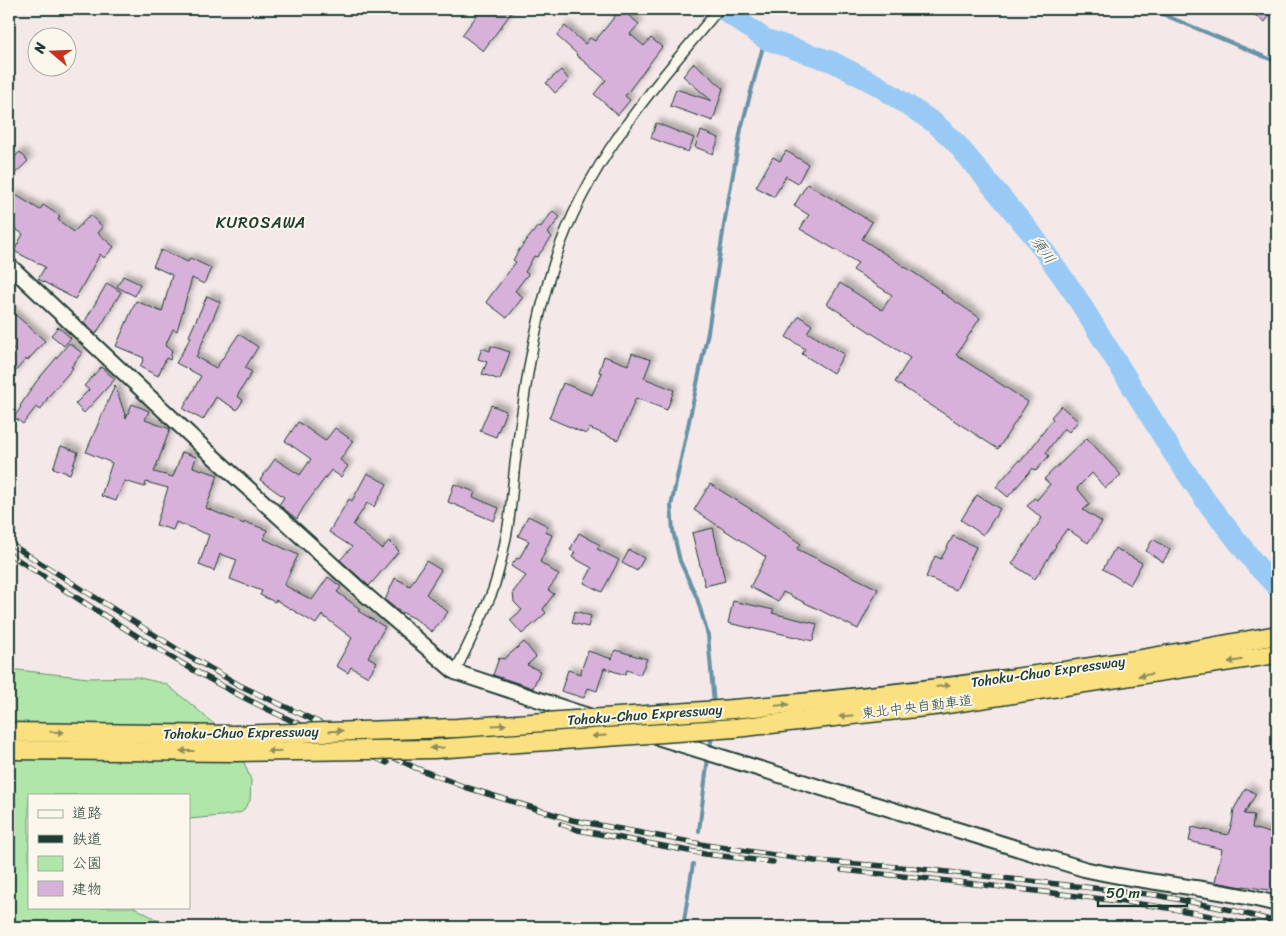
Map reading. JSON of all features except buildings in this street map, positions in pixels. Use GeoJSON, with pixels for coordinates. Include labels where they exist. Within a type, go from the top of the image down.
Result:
{"type":"FeatureCollection","features":[{"type":"Feature","properties":{"kind":"highway","name":"Tohoku-Chuo Expressway"},"geometry":{"type":"LineString","coordinates":[[9,750],[236,743],[803,703],[1036,676],[1277,634]]}},
{"type":"Feature","properties":{"kind":"highway","name":"東北中央自動車道"},"geometry":{"type":"LineString","coordinates":[[735,728],[934,706],[1277,654]]}},
{"type":"Feature","properties":{"kind":"highway","name":"Tohoku-Chuo Expressway"},"geometry":{"type":"LineString","coordinates":[[9,732],[236,743],[434,748],[735,728]]}},
{"type":"Feature","properties":{"kind":"street"},"geometry":{"type":"LineString","coordinates":[[455,672],[493,589],[506,540],[522,410],[534,340],[540,309],[555,259],[574,212],[595,172],[640,106],[719,9]]}},
{"type":"Feature","properties":{"kind":"street"},"geometry":{"type":"LineString","coordinates":[[9,265],[199,443],[360,590],[455,672],[1084,869],[1118,877],[1200,888],[1277,904]]}},
{"type":"Feature","properties":{"kind":"green space"},"geometry":{"type":"Polygon","coordinates":[[[9,669],[88,678],[136,677],[166,684],[237,745],[251,780],[250,801],[242,812],[231,815],[190,819],[190,794],[28,794],[28,908],[136,908],[170,927],[9,927],[9,669]]]}},
{"type":"Feature","properties":{"kind":"waterway","name":"須川"},"geometry":{"type":"LineString","coordinates":[[722,9],[765,39],[833,62],[877,85],[936,124],[956,143],[1032,234],[1074,293],[1173,453],[1206,501],[1257,566],[1277,587]]}},
{"type":"Feature","properties":{"kind":"waterway"},"geometry":{"type":"LineString","coordinates":[[1150,9],[1277,62]]}},
{"type":"Feature","properties":{"kind":"waterway"},"geometry":{"type":"LineString","coordinates":[[714,705],[708,635],[697,598],[680,561],[673,531],[671,506],[708,332],[741,129],[765,39]]}},
{"type":"Feature","properties":{"kind":"waterway"},"geometry":{"type":"LineString","coordinates":[[710,750],[712,734]]}},
{"type":"Feature","properties":{"kind":"waterway"},"geometry":{"type":"LineString","coordinates":[[699,831],[708,757]]}},
{"type":"Feature","properties":{"kind":"waterway"},"geometry":{"type":"LineString","coordinates":[[683,927],[693,864]]}},
{"type":"Feature","properties":{"kind":"railway"},"geometry":{"type":"LineString","coordinates":[[9,543],[180,651],[239,685],[416,768],[465,787],[572,820],[706,845],[815,861],[912,868],[1156,895],[1231,910],[1277,922]]}},
{"type":"Feature","properties":{"kind":"railway"},"geometry":{"type":"LineString","coordinates":[[9,554],[122,627],[209,679],[275,713],[387,763]]}},
{"type":"Feature","properties":{"kind":"railway"},"geometry":{"type":"LineString","coordinates":[[561,824],[578,830],[705,854],[773,862]]}},
{"type":"Feature","properties":{"kind":"railway"},"geometry":{"type":"LineString","coordinates":[[842,870],[1135,903],[1208,915],[1256,927]]}},
{"type":"Feature","properties":{"kind":"district","name":"KUROSAWA"},"geometry":{"type":"Point","coordinates":[261,222]}}]}
